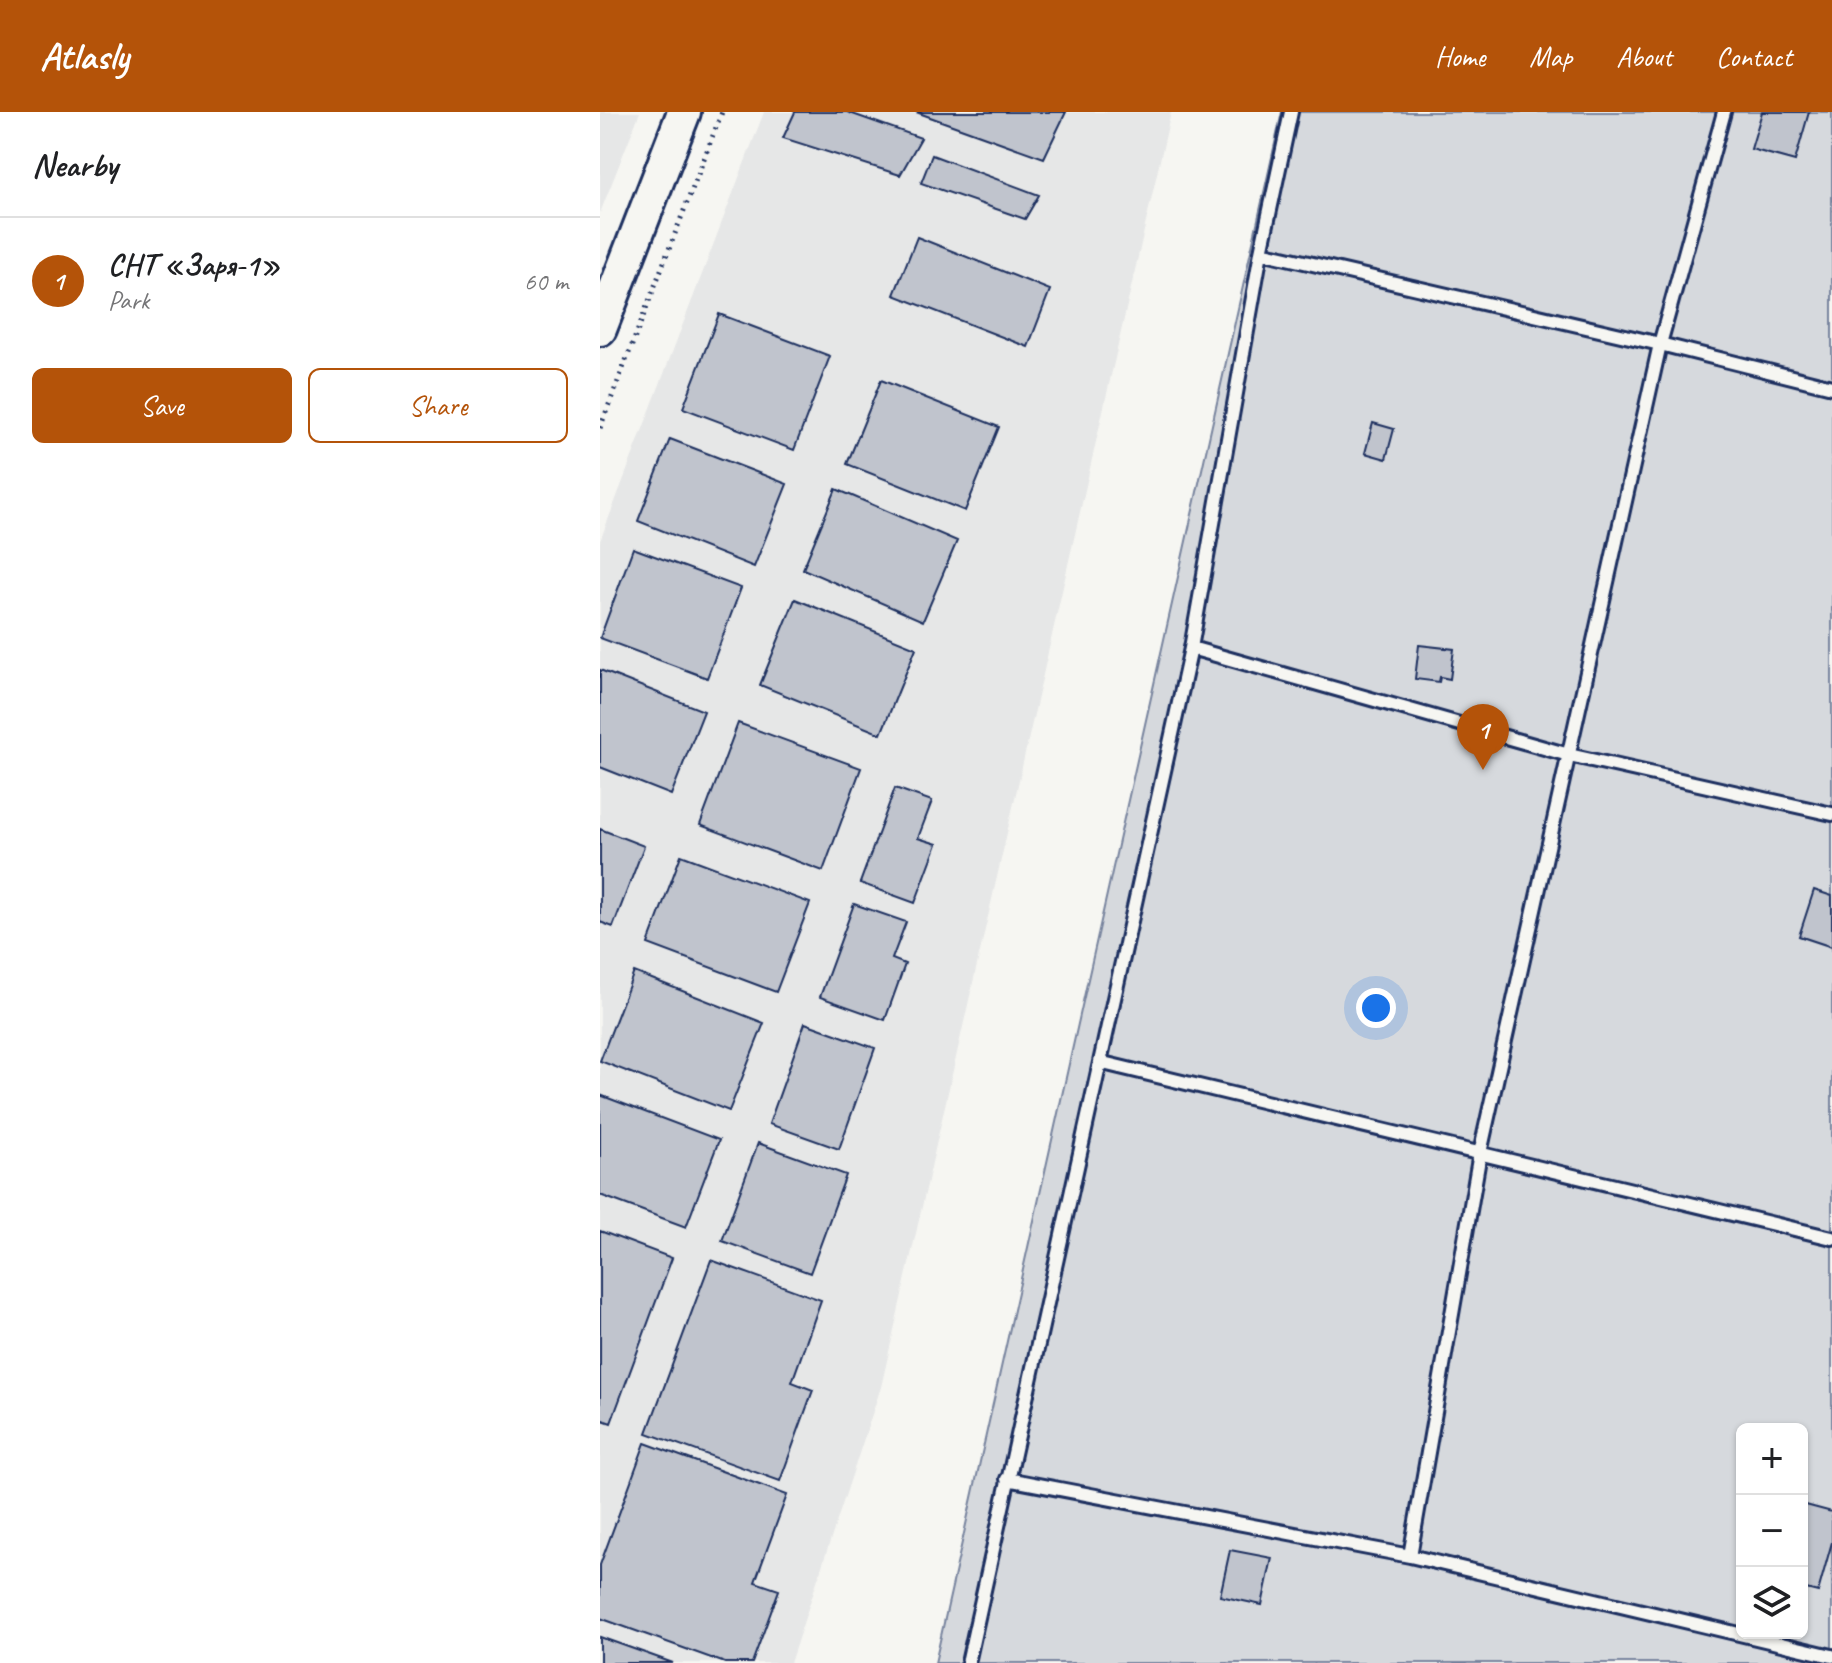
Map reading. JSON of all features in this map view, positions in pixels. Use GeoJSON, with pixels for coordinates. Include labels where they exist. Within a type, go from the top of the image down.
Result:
{"type":"FeatureCollection","features":[{"type":"Feature","properties":{"kind":"street"},"geometry":{"type":"LineString","coordinates":[[600,329],[684,112]]}},
{"type":"Feature","properties":{"kind":"lane"},"geometry":{"type":"LineString","coordinates":[[968,1663],[1103,1063],[1191,648],[1261,252],[1291,112]]}},
{"type":"Feature","properties":{"kind":"lane"},"geometry":{"type":"LineString","coordinates":[[1410,1556],[1480,1153],[1660,344],[1724,112]]}},
{"type":"Feature","properties":{"kind":"lane"},"geometry":{"type":"LineString","coordinates":[[1261,252],[1832,387]]}},
{"type":"Feature","properties":{"kind":"lane"},"geometry":{"type":"LineString","coordinates":[[1191,648],[1569,755],[1832,814]]}},
{"type":"Feature","properties":{"kind":"lane"},"geometry":{"type":"LineString","coordinates":[[1103,1063],[1832,1238]]}},
{"type":"Feature","properties":{"kind":"lane"},"geometry":{"type":"LineString","coordinates":[[1007,1479],[1410,1556],[1832,1656]]}},
{"type":"Feature","properties":{"kind":"path"},"geometry":{"type":"LineString","coordinates":[[600,428],[722,112]]}},
{"type":"Feature","properties":{"kind":"shaded area"},"geometry":{"type":"Polygon","coordinates":[[[600,112],[640,112],[600,213],[600,112]]]}},
{"type":"Feature","properties":{"kind":"shaded area"},"geometry":{"type":"Polygon","coordinates":[[[764,112],[1171,112],[881,1387],[790,1663],[600,1663],[600,541],[764,112]]]}},
{"type":"Feature","properties":{"kind":"shaded area"},"geometry":{"type":"Polygon","coordinates":[[[1282,112],[1832,112],[1832,1663],[935,1663],[1282,112]]]}},
{"type":"Feature","properties":{"kind":"building"},"geometry":{"type":"Polygon","coordinates":[[[795,112],[847,112],[921,138],[900,175],[783,138],[795,112]]]}},
{"type":"Feature","properties":{"kind":"building"},"geometry":{"type":"Polygon","coordinates":[[[916,112],[1066,112],[1044,158],[916,112]]]}},
{"type":"Feature","properties":{"kind":"building"},"geometry":{"type":"Polygon","coordinates":[[[1762,112],[1809,112],[1795,161],[1751,149],[1762,112]]]}},
{"type":"Feature","properties":{"kind":"building"},"geometry":{"type":"Polygon","coordinates":[[[932,155],[1039,195],[1025,219],[921,183],[932,155]]]}},
{"type":"Feature","properties":{"kind":"building"},"geometry":{"type":"Polygon","coordinates":[[[917,237],[1050,290],[1028,347],[894,295],[917,237]]]}},
{"type":"Feature","properties":{"kind":"building"},"geometry":{"type":"Polygon","coordinates":[[[719,314],[830,356],[794,450],[683,408],[719,314]]]}},
{"type":"Feature","properties":{"kind":"building"},"geometry":{"type":"Polygon","coordinates":[[[881,380],[999,427],[965,511],[847,464],[881,380]]]}},
{"type":"Feature","properties":{"kind":"building"},"geometry":{"type":"Polygon","coordinates":[[[1373,423],[1394,429],[1386,459],[1365,453],[1373,423]]]}},
{"type":"Feature","properties":{"kind":"building"},"geometry":{"type":"Polygon","coordinates":[[[670,439],[787,484],[754,567],[638,521],[670,439]]]}},
{"type":"Feature","properties":{"kind":"building"},"geometry":{"type":"Polygon","coordinates":[[[836,489],[957,541],[923,621],[803,569],[836,489]]]}},
{"type":"Feature","properties":{"kind":"building"},"geometry":{"type":"Polygon","coordinates":[[[633,548],[741,588],[707,678],[600,638],[633,548]]]}},
{"type":"Feature","properties":{"kind":"building"},"geometry":{"type":"Polygon","coordinates":[[[795,599],[916,648],[881,734],[760,685],[795,599]]]}},
{"type":"Feature","properties":{"kind":"building"},"geometry":{"type":"Polygon","coordinates":[[[1419,645],[1454,649],[1450,679],[1440,677],[1439,682],[1415,679],[1419,645]]]}},
{"type":"Feature","properties":{"kind":"building"},"geometry":{"type":"Polygon","coordinates":[[[600,670],[704,711],[671,795],[600,767],[600,670]]]}},
{"type":"Feature","properties":{"kind":"building"},"geometry":{"type":"Polygon","coordinates":[[[738,723],[861,768],[823,871],[700,825],[738,723]]]}},
{"type":"Feature","properties":{"kind":"building"},"geometry":{"type":"Polygon","coordinates":[[[895,788],[932,801],[918,838],[937,844],[915,903],[860,883],[895,788]]]}},
{"type":"Feature","properties":{"kind":"building"},"geometry":{"type":"Polygon","coordinates":[[[600,829],[644,846],[613,927],[600,922],[600,829]]]}},
{"type":"Feature","properties":{"kind":"building"},"geometry":{"type":"Polygon","coordinates":[[[681,855],[810,903],[776,992],[648,944],[681,855]]]}},
{"type":"Feature","properties":{"kind":"building"},"geometry":{"type":"Polygon","coordinates":[[[1814,890],[1832,896],[1832,947],[1799,936],[1814,890]]]}},
{"type":"Feature","properties":{"kind":"building"},"geometry":{"type":"Polygon","coordinates":[[[854,904],[906,922],[892,959],[905,964],[885,1020],[820,997],[854,904]]]}},
{"type":"Feature","properties":{"kind":"building"},"geometry":{"type":"Polygon","coordinates":[[[634,972],[764,1023],[729,1111],[600,1061],[634,972]]]}},
{"type":"Feature","properties":{"kind":"building"},"geometry":{"type":"Polygon","coordinates":[[[805,1023],[875,1048],[839,1149],[769,1124],[805,1023]]]}},
{"type":"Feature","properties":{"kind":"building"},"geometry":{"type":"Polygon","coordinates":[[[600,1095],[719,1140],[686,1227],[600,1195],[600,1095]]]}},
{"type":"Feature","properties":{"kind":"building"},"geometry":{"type":"Polygon","coordinates":[[[758,1143],[846,1175],[810,1273],[722,1241],[758,1143]]]}},
{"type":"Feature","properties":{"kind":"building"},"geometry":{"type":"Polygon","coordinates":[[[600,1231],[672,1258],[611,1423],[600,1419],[600,1231]]]}},
{"type":"Feature","properties":{"kind":"building"},"geometry":{"type":"Polygon","coordinates":[[[711,1260],[821,1300],[792,1382],[813,1390],[780,1481],[647,1433],[711,1260]]]}},
{"type":"Feature","properties":{"kind":"building"},"geometry":{"type":"Polygon","coordinates":[[[645,1443],[787,1495],[755,1582],[779,1590],[752,1663],[725,1663],[600,1618],[600,1565],[645,1443]]]}},
{"type":"Feature","properties":{"kind":"building"},"geometry":{"type":"Polygon","coordinates":[[[1808,1506],[1832,1512],[1832,1542],[1818,1592],[1808,1590],[1808,1506]]]}},
{"type":"Feature","properties":{"kind":"building"},"geometry":{"type":"Polygon","coordinates":[[[1230,1550],[1272,1558],[1262,1605],[1220,1596],[1230,1550]]]}},
{"type":"Feature","properties":{"kind":"building"},"geometry":{"type":"Polygon","coordinates":[[[600,1637],[673,1663],[600,1663],[600,1637]]]}},
{"type":"Feature","properties":{"kind":"place","name":"СНТ «Заря-1»"},"geometry":{"type":"Point","coordinates":[1483,770]}}]}
